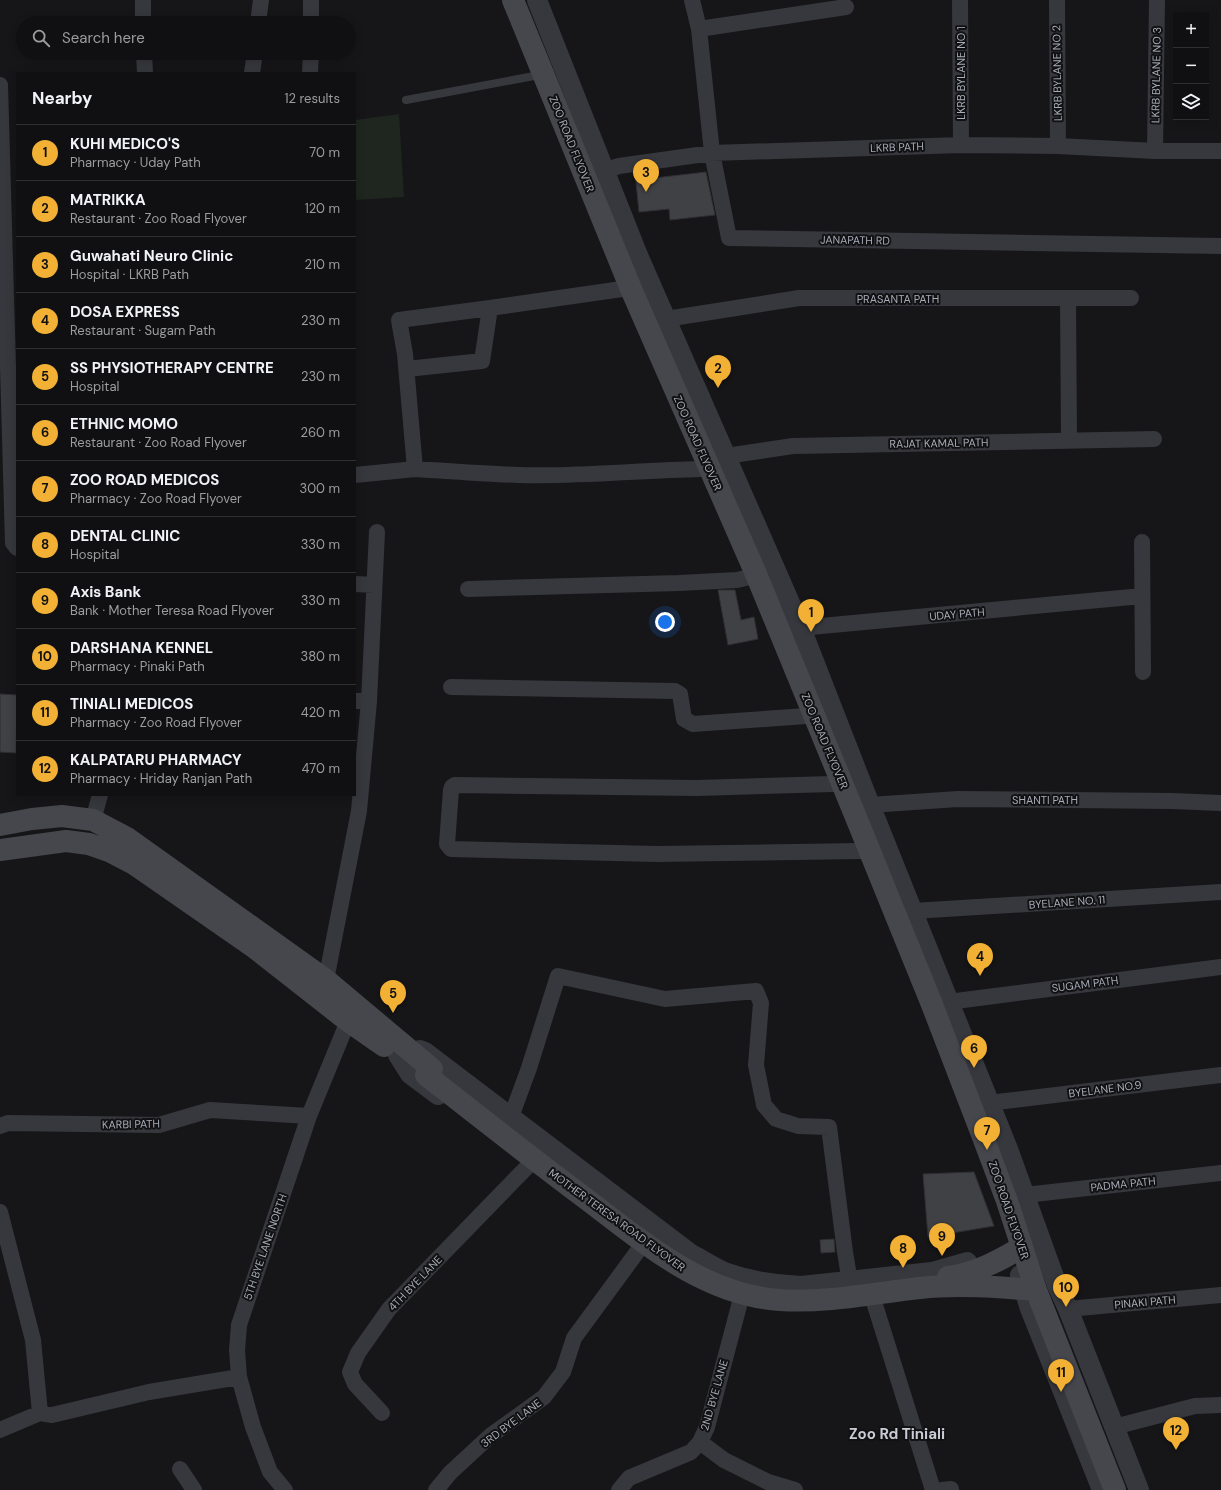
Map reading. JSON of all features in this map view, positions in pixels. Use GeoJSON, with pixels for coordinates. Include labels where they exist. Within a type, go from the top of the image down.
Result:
{"type":"FeatureCollection","features":[{"type":"Feature","properties":{"kind":"main road","name":"ZOO ROAD FLYOVER"},"geometry":{"type":"LineString","coordinates":[[513,0],[631,289],[756,574],[934,1009],[984,1137],[1016,1246],[1032,1294],[1115,1490]]}},
{"type":"Feature","properties":{"kind":"main road","name":"ZOO ROAD FLYOVER"},"geometry":{"type":"LineString","coordinates":[[527,0],[656,320],[804,659],[1018,1196],[1056,1309],[1126,1490]]}},
{"type":"Feature","properties":{"kind":"main road"},"geometry":{"type":"LineString","coordinates":[[0,824],[62,816],[93,820],[134,843],[326,980],[350,1013]]}},
{"type":"Feature","properties":{"kind":"main road"},"geometry":{"type":"LineString","coordinates":[[0,850],[66,841],[89,844],[109,851],[134,864],[350,1013]]}},
{"type":"Feature","properties":{"kind":"main road","name":"MOTHER TERESA ROAD FLYOVER"},"geometry":{"type":"LineString","coordinates":[[350,1013],[535,1149],[650,1236],[688,1262],[709,1273],[739,1285],[783,1294],[857,1289],[959,1276],[999,1261],[1016,1246]]}},
{"type":"Feature","properties":{"kind":"main road","name":"MOTHER TERESA ROAD FLYOVER"},"geometry":{"type":"LineString","coordinates":[[429,1072],[535,1160],[645,1243],[680,1267],[722,1288],[759,1297],[792,1301],[863,1296],[920,1288],[959,1286],[1032,1294]]}},
{"type":"Feature","properties":{"kind":"street"},"geometry":{"type":"LineString","coordinates":[[143,0],[143,16]]}},
{"type":"Feature","properties":{"kind":"street"},"geometry":{"type":"LineString","coordinates":[[259,16],[261,0]]}},
{"type":"Feature","properties":{"kind":"street"},"geometry":{"type":"LineString","coordinates":[[311,16],[312,0]]}},
{"type":"Feature","properties":{"kind":"street"},"geometry":{"type":"LineString","coordinates":[[504,0],[622,289],[674,411],[750,577],[772,630],[960,1102],[1003,1219],[1016,1246]]}},
{"type":"Feature","properties":{"kind":"street"},"geometry":{"type":"LineString","coordinates":[[537,0],[637,253],[801,628],[1025,1194],[1057,1285],[1068,1309],[1139,1490]]}},
{"type":"Feature","properties":{"kind":"street","name":"JANAPATH RD"},"geometry":{"type":"LineString","coordinates":[[692,0],[698,29],[712,153],[729,238],[1221,246]]}},
{"type":"Feature","properties":{"kind":"street","name":"LKRB BYLANE NO 1"},"geometry":{"type":"LineString","coordinates":[[960,0],[961,145]]}},
{"type":"Feature","properties":{"kind":"street","name":"LKRB BYLANE NO 2"},"geometry":{"type":"LineString","coordinates":[[1057,0],[1058,146]]}},
{"type":"Feature","properties":{"kind":"street","name":"LKRB BYLANE NO 3"},"geometry":{"type":"LineString","coordinates":[[1155,151],[1157,0]]}},
{"type":"Feature","properties":{"kind":"street"},"geometry":{"type":"LineString","coordinates":[[698,29],[846,7]]}},
{"type":"Feature","properties":{"kind":"street"},"geometry":{"type":"LineString","coordinates":[[144,60],[144,72]]}},
{"type":"Feature","properties":{"kind":"street"},"geometry":{"type":"LineString","coordinates":[[252,72],[254,60]]}},
{"type":"Feature","properties":{"kind":"street"},"geometry":{"type":"LineString","coordinates":[[310,72],[311,60]]}},
{"type":"Feature","properties":{"kind":"street"},"geometry":{"type":"LineString","coordinates":[[0,86],[10,545]]}},
{"type":"Feature","properties":{"kind":"street","name":"LKRB PATH"},"geometry":{"type":"LineString","coordinates":[[577,180],[619,166],[712,153],[961,145],[1058,146],[1155,151],[1221,151]]}},
{"type":"Feature","properties":{"kind":"street"},"geometry":{"type":"LineString","coordinates":[[415,469],[407,370],[399,320],[622,289]]}},
{"type":"Feature","properties":{"kind":"street","name":"PRASANTA PATH"},"geometry":{"type":"LineString","coordinates":[[666,319],[799,298],[1131,298]]}},
{"type":"Feature","properties":{"kind":"street"},"geometry":{"type":"LineString","coordinates":[[1068,298],[1069,440]]}},
{"type":"Feature","properties":{"kind":"street"},"geometry":{"type":"LineString","coordinates":[[407,370],[482,362],[490,308]]}},
{"type":"Feature","properties":{"kind":"street","name":"RAJAT KAMAL PATH"},"geometry":{"type":"LineString","coordinates":[[726,456],[793,446],[1154,439]]}},
{"type":"Feature","properties":{"kind":"street"},"geometry":{"type":"LineString","coordinates":[[356,476],[415,469],[519,475],[628,473],[655,470],[701,469]]}},
{"type":"Feature","properties":{"kind":"street"},"geometry":{"type":"LineString","coordinates":[[326,980],[359,811],[362,701],[374,585],[377,532]]}},
{"type":"Feature","properties":{"kind":"street"},"geometry":{"type":"LineString","coordinates":[[1142,542],[1143,672]]}},
{"type":"Feature","properties":{"kind":"street"},"geometry":{"type":"LineString","coordinates":[[468,589],[679,583],[737,580],[750,577]]}},
{"type":"Feature","properties":{"kind":"street"},"geometry":{"type":"LineString","coordinates":[[356,584],[374,585]]}},
{"type":"Feature","properties":{"kind":"street","name":"UDAY PATH"},"geometry":{"type":"LineString","coordinates":[[772,630],[1142,596]]}},
{"type":"Feature","properties":{"kind":"street"},"geometry":{"type":"LineString","coordinates":[[451,687],[675,691],[680,694],[684,719],[693,724],[806,716]]}},
{"type":"Feature","properties":{"kind":"street"},"geometry":{"type":"LineString","coordinates":[[833,784],[697,788],[455,785],[451,790],[447,844],[451,849],[657,854],[860,851]]}},
{"type":"Feature","properties":{"kind":"street"},"geometry":{"type":"LineString","coordinates":[[93,820],[100,796]]}},
{"type":"Feature","properties":{"kind":"street","name":"SHANTI PATH"},"geometry":{"type":"LineString","coordinates":[[870,805],[958,799],[1172,801],[1221,804]]}},
{"type":"Feature","properties":{"kind":"street","name":"BYELANE NO. 11"},"geometry":{"type":"LineString","coordinates":[[913,912],[1221,892]]}},
{"type":"Feature","properties":{"kind":"street","name":"SUGAM PATH"},"geometry":{"type":"LineString","coordinates":[[948,1002],[1221,967]]}},
{"type":"Feature","properties":{"kind":"street"},"geometry":{"type":"LineString","coordinates":[[511,1117],[529,1068],[558,976],[665,999],[756,992],[761,1003],[756,1065],[764,1105],[776,1119],[798,1126],[829,1127],[850,1282]]}},
{"type":"Feature","properties":{"kind":"street","name":"5TH BYE LANE NORTH"},"geometry":{"type":"LineString","coordinates":[[285,1490],[270,1472],[254,1427],[240,1377],[237,1350],[239,1324],[309,1116],[350,1013]]}},
{"type":"Feature","properties":{"kind":"street"},"geometry":{"type":"LineString","coordinates":[[1039,1233],[1016,1246],[932,1272],[850,1282],[801,1286],[758,1281],[727,1273],[691,1254],[425,1052],[400,1050],[410,1074],[640,1248],[700,1288],[740,1302],[768,1308],[802,1309],[943,1296],[1032,1294],[1057,1285]]}},
{"type":"Feature","properties":{"kind":"street","name":"BYELANE NO.9"},"geometry":{"type":"LineString","coordinates":[[989,1103],[1221,1075]]}},
{"type":"Feature","properties":{"kind":"street","name":"KARBI PATH"},"geometry":{"type":"LineString","coordinates":[[0,1126],[8,1123],[159,1125],[210,1110],[309,1116]]}},
{"type":"Feature","properties":{"kind":"street","name":"4TH BYE LANE"},"geometry":{"type":"LineString","coordinates":[[382,1413],[355,1384],[350,1372],[358,1353],[389,1309],[529,1165]]}},
{"type":"Feature","properties":{"kind":"street","name":"PADMA PATH"},"geometry":{"type":"LineString","coordinates":[[1025,1194],[1221,1173]]}},
{"type":"Feature","properties":{"kind":"street"},"geometry":{"type":"LineString","coordinates":[[0,1212],[33,1340],[40,1413]]}},
{"type":"Feature","properties":{"kind":"street","name":"3RD BYE LANE"},"geometry":{"type":"LineString","coordinates":[[436,1490],[450,1473],[490,1436],[544,1397],[563,1372],[574,1338],[640,1248]]}},
{"type":"Feature","properties":{"kind":"street"},"geometry":{"type":"LineString","coordinates":[[1032,1294],[1102,1490]]}},
{"type":"Feature","properties":{"kind":"street","name":"PINAKI PATH"},"geometry":{"type":"LineString","coordinates":[[1068,1309],[1221,1295]]}},
{"type":"Feature","properties":{"kind":"street","name":"2ND BYE LANE"},"geometry":{"type":"LineString","coordinates":[[619,1490],[629,1478],[691,1452],[700,1442],[707,1427],[740,1302]]}},
{"type":"Feature","properties":{"kind":"street"},"geometry":{"type":"LineString","coordinates":[[874,1302],[933,1490]]}},
{"type":"Feature","properties":{"kind":"street"},"geometry":{"type":"LineString","coordinates":[[0,1430],[40,1413],[52,1415],[149,1392],[240,1377]]}},
{"type":"Feature","properties":{"kind":"street"},"geometry":{"type":"LineString","coordinates":[[1114,1427],[1195,1406],[1221,1405]]}},
{"type":"Feature","properties":{"kind":"street"},"geometry":{"type":"LineString","coordinates":[[700,1442],[724,1460],[768,1482],[795,1490]]}},
{"type":"Feature","properties":{"kind":"street"},"geometry":{"type":"LineString","coordinates":[[180,1469],[194,1490]]}},
{"type":"Feature","properties":{"kind":"street"},"geometry":{"type":"LineString","coordinates":[[942,1490],[951,1490]]}},
{"type":"Feature","properties":{"kind":"lane"},"geometry":{"type":"LineString","coordinates":[[406,100],[534,76]]}},
{"type":"Feature","properties":{"kind":"shaded area"},"geometry":{"type":"Polygon","coordinates":[[[399,114],[404,197],[356,200],[356,120],[399,114]]]}},
{"type":"Feature","properties":{"kind":"building"},"geometry":{"type":"Polygon","coordinates":[[[653,171],[654,178],[706,172],[715,215],[670,220],[669,209],[639,212],[635,173],[653,171]]]}},
{"type":"Feature","properties":{"kind":"building"},"geometry":{"type":"Polygon","coordinates":[[[718,590],[735,590],[741,620],[754,617],[758,639],[728,645],[718,590]]]}},
{"type":"Feature","properties":{"kind":"building"},"geometry":{"type":"Polygon","coordinates":[[[0,694],[16,695],[16,753],[0,752],[0,694]]]}},
{"type":"Feature","properties":{"kind":"building"},"geometry":{"type":"Polygon","coordinates":[[[974,1172],[994,1226],[928,1237],[923,1174],[974,1172]]]}},
{"type":"Feature","properties":{"kind":"building"},"geometry":{"type":"Polygon","coordinates":[[[834,1239],[835,1252],[821,1253],[820,1240],[834,1239]]]}},
{"type":"Feature","properties":{"kind":"place","name":"Guwahati Neuro Clinic"},"geometry":{"type":"Point","coordinates":[646,192]}},
{"type":"Feature","properties":{"kind":"place","name":"MATRIKKA"},"geometry":{"type":"Point","coordinates":[718,388]}},
{"type":"Feature","properties":{"kind":"place","name":"KUHI MEDICO'S"},"geometry":{"type":"Point","coordinates":[811,632]}},
{"type":"Feature","properties":{"kind":"place","name":"DOSA EXPRESS"},"geometry":{"type":"Point","coordinates":[980,976]}},
{"type":"Feature","properties":{"kind":"place","name":"SS PHYSIOTHERAPY CENTRE"},"geometry":{"type":"Point","coordinates":[393,1013]}},
{"type":"Feature","properties":{"kind":"place","name":"ETHNIC MOMO"},"geometry":{"type":"Point","coordinates":[974,1068]}},
{"type":"Feature","properties":{"kind":"place","name":"ZOO ROAD MEDICOS"},"geometry":{"type":"Point","coordinates":[987,1150]}},
{"type":"Feature","properties":{"kind":"place","name":"Axis Bank"},"geometry":{"type":"Point","coordinates":[942,1256]}},
{"type":"Feature","properties":{"kind":"place","name":"DENTAL CLINIC"},"geometry":{"type":"Point","coordinates":[903,1268]}},
{"type":"Feature","properties":{"kind":"place","name":"DARSHANA KENNEL"},"geometry":{"type":"Point","coordinates":[1066,1307]}},
{"type":"Feature","properties":{"kind":"place","name":"TINIALI MEDICOS"},"geometry":{"type":"Point","coordinates":[1061,1392]}},
{"type":"Feature","properties":{"kind":"place","name":"KALPATARU PHARMACY"},"geometry":{"type":"Point","coordinates":[1176,1450]}},
{"type":"Feature","properties":{"kind":"district","name":"Zoo Rd Tiniali"},"geometry":{"type":"Point","coordinates":[897,1434]}}]}
